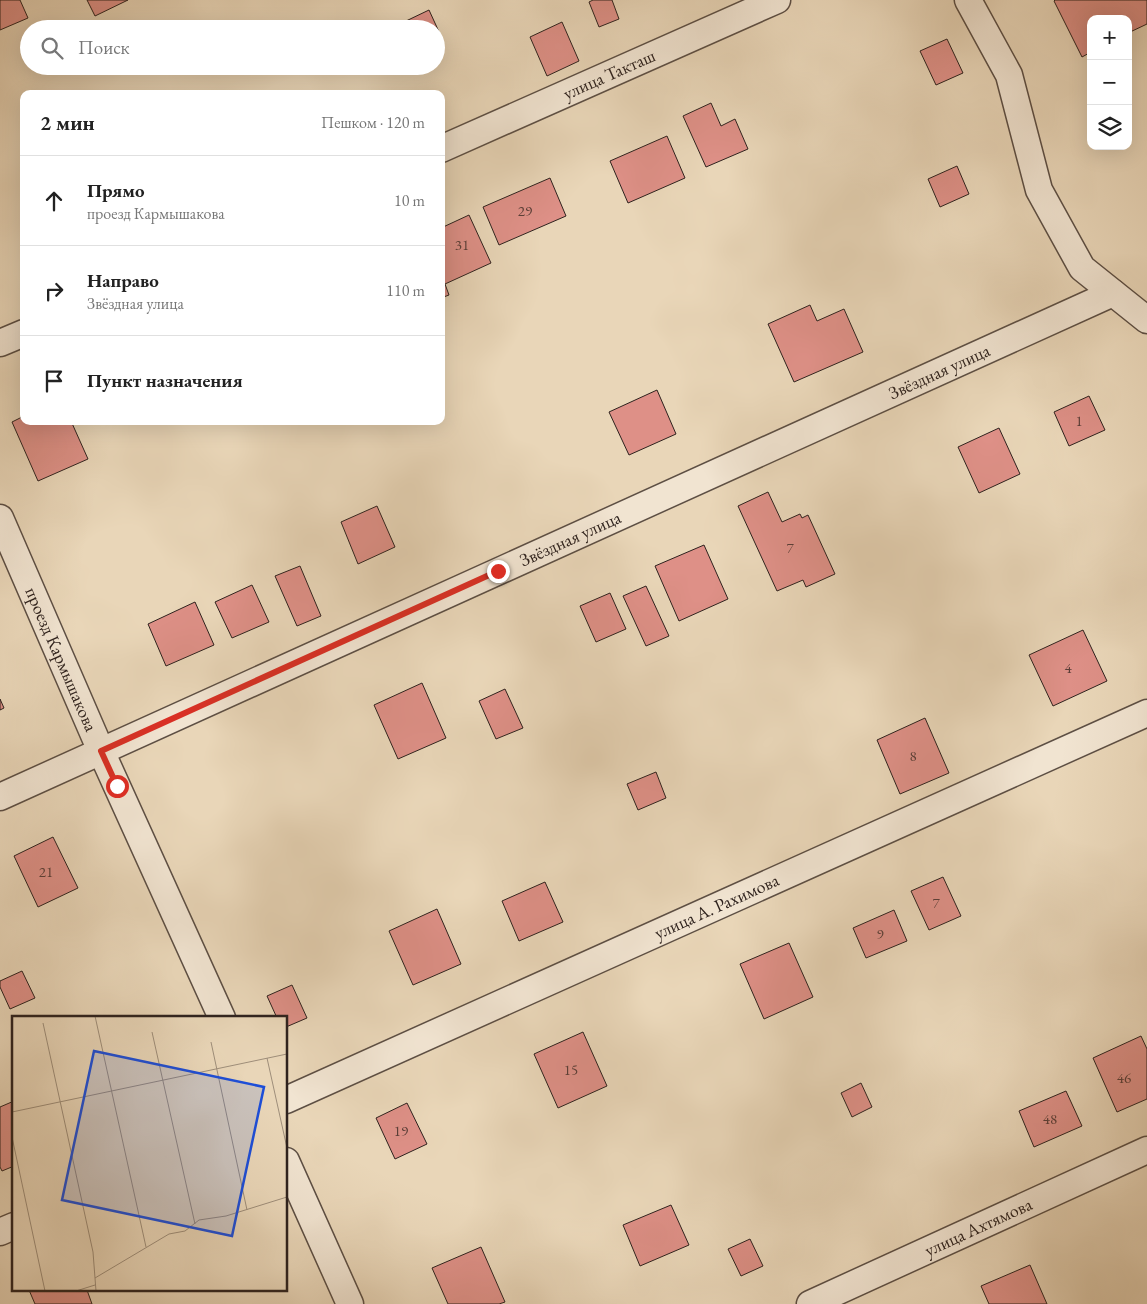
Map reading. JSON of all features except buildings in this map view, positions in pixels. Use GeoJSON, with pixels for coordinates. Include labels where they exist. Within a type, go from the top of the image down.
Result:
{"type":"FeatureCollection","features":[{"type":"Feature","properties":{"kind":"street","name":"улица Такташ"},"geometry":{"type":"LineString","coordinates":[[445,146],[778,0]]}},
{"type":"Feature","properties":{"kind":"street"},"geometry":{"type":"LineString","coordinates":[[968,0],[1009,75],[1039,190],[1082,268],[1147,320]]}},
{"type":"Feature","properties":{"kind":"street","name":"Звёздная улица"},"geometry":{"type":"LineString","coordinates":[[0,797],[1113,293]]}},
{"type":"Feature","properties":{"kind":"street"},"geometry":{"type":"LineString","coordinates":[[0,343],[20,335]]}},
{"type":"Feature","properties":{"kind":"street","name":"проезд Кармышакова"},"geometry":{"type":"LineString","coordinates":[[0,518],[101,751],[221,1016]]}},
{"type":"Feature","properties":{"kind":"street","name":"улица А. Рахимова"},"geometry":{"type":"LineString","coordinates":[[288,1099],[1147,713]]}},
{"type":"Feature","properties":{"kind":"street","name":"улица Ахтямова"},"geometry":{"type":"LineString","coordinates":[[810,1304],[1147,1150]]}},
{"type":"Feature","properties":{"kind":"street"},"geometry":{"type":"LineString","coordinates":[[288,1164],[350,1304]]}},
{"type":"Feature","properties":{"kind":"street"},"geometry":{"type":"LineString","coordinates":[[0,1232],[12,1227]]}},
{"type":"Feature","properties":{"kind":"route"},"geometry":{"type":"LineString","coordinates":[[117,786],[101,751],[498,571]]}}]}
